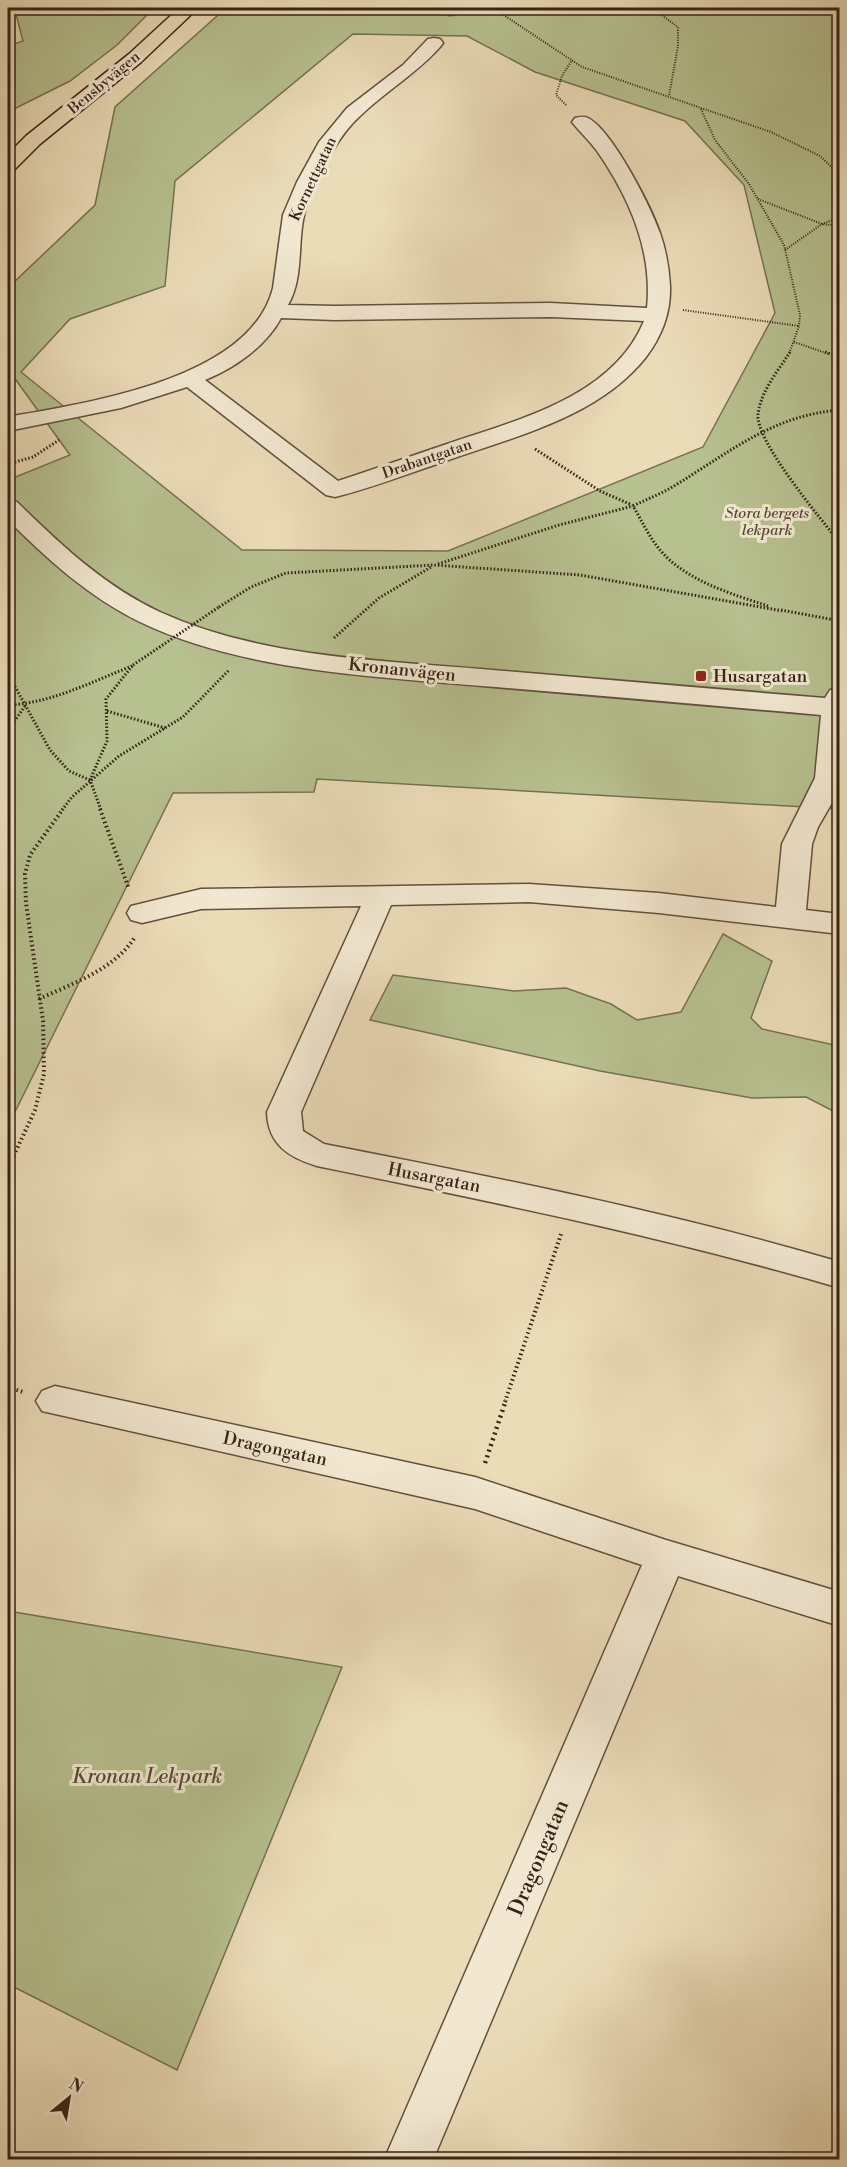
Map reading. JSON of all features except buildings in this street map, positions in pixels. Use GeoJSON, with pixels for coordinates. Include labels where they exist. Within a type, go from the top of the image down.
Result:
{"type":"FeatureCollection","features":[{"type":"Feature","properties":{"kind":"main road","name":"Bensbyvägen"},"geometry":{"type":"LineString","coordinates":[[11,161],[135,58],[189,8]]}},
{"type":"Feature","properties":{"kind":"street"},"geometry":{"type":"LineString","coordinates":[[8,9],[13,8]]}},
{"type":"Feature","properties":{"kind":"street","name":"Kornettgatan"},"geometry":{"type":"LineString","coordinates":[[8,424],[133,399],[189,378],[242,348],[263,329],[276,311],[285,286],[294,214],[329,141],[354,110],[408,70],[434,43]]}},
{"type":"Feature","properties":{"kind":"street","name":"Drabantgatan"},"geometry":{"type":"LineString","coordinates":[[189,378],[335,490],[508,431],[570,405],[614,376],[632,359],[645,342],[658,310],[654,246],[645,218],[601,141],[582,122]]}},
{"type":"Feature","properties":{"kind":"street"},"geometry":{"type":"LineString","coordinates":[[276,311],[335,313],[658,310]]}},
{"type":"Feature","properties":{"kind":"street","name":"Kronanvägen"},"geometry":{"type":"LineString","coordinates":[[8,507],[54,551],[121,601],[157,619],[225,643],[312,661],[412,672],[838,704]]}},
{"type":"Feature","properties":{"kind":"street"},"geometry":{"type":"LineString","coordinates":[[790,917],[797,845],[805,823],[829,780],[838,704]]}},
{"type":"Feature","properties":{"kind":"street"},"geometry":{"type":"LineString","coordinates":[[142,913],[201,898],[441,894],[564,895],[840,924]]}},
{"type":"Feature","properties":{"kind":"street","name":"Husargatan"},"geometry":{"type":"LineString","coordinates":[[380,896],[284,1112],[284,1131],[294,1144],[317,1154],[571,1205],[741,1246],[840,1275]]}},
{"type":"Feature","properties":{"kind":"street","name":"Dragongatan"},"geometry":{"type":"LineString","coordinates":[[55,1401],[475,1493],[666,1556],[840,1609]]}},
{"type":"Feature","properties":{"kind":"street","name":"Dragongatan"},"geometry":{"type":"LineString","coordinates":[[408,2160],[666,1556]]}},
{"type":"Feature","properties":{"kind":"path"},"geometry":{"type":"LineString","coordinates":[[406,8],[452,16],[467,8]]}},
{"type":"Feature","properties":{"kind":"path"},"geometry":{"type":"LineString","coordinates":[[493,8],[582,67],[771,132],[820,156],[840,175]]}},
{"type":"Feature","properties":{"kind":"path"},"geometry":{"type":"LineString","coordinates":[[652,8],[678,27],[678,46],[669,96]]}},
{"type":"Feature","properties":{"kind":"path"},"geometry":{"type":"LineString","coordinates":[[572,60],[562,76],[556,95],[582,122]]}},
{"type":"Feature","properties":{"kind":"path"},"geometry":{"type":"LineString","coordinates":[[701,108],[715,140],[757,198],[785,250],[800,315],[794,342],[766,392],[760,408],[758,418],[762,432],[840,543]]}},
{"type":"Feature","properties":{"kind":"path"},"geometry":{"type":"LineString","coordinates":[[757,198],[822,224],[840,226]]}},
{"type":"Feature","properties":{"kind":"path"},"geometry":{"type":"LineString","coordinates":[[785,250],[822,224],[840,217]]}},
{"type":"Feature","properties":{"kind":"path"},"geometry":{"type":"LineString","coordinates":[[658,310],[799,326]]}},
{"type":"Feature","properties":{"kind":"path"},"geometry":{"type":"LineString","coordinates":[[794,342],[840,357]]}},
{"type":"Feature","properties":{"kind":"path"},"geometry":{"type":"LineString","coordinates":[[312,661],[355,616],[400,584],[434,565],[504,545],[590,514],[633,506],[672,487],[736,444],[822,410],[840,410]]}},
{"type":"Feature","properties":{"kind":"path"},"geometry":{"type":"LineString","coordinates":[[508,431],[600,491],[633,506],[649,535],[666,556],[693,574],[734,595],[783,611]]}},
{"type":"Feature","properties":{"kind":"path"},"geometry":{"type":"LineString","coordinates":[[8,464],[33,457],[59,440]]}},
{"type":"Feature","properties":{"kind":"path"},"geometry":{"type":"LineString","coordinates":[[8,705],[25,705],[133,665],[251,587],[286,573],[434,565],[580,575],[840,621]]}},
{"type":"Feature","properties":{"kind":"path"},"geometry":{"type":"LineString","coordinates":[[8,1168],[39,1097],[44,1076],[45,1057],[25,891],[26,866],[49,827],[72,797],[119,756],[165,728],[192,708],[234,664]]}},
{"type":"Feature","properties":{"kind":"path"},"geometry":{"type":"LineString","coordinates":[[39,999],[111,962],[130,948],[140,926],[142,913],[127,885],[90,780],[108,741],[106,699],[133,665]]}},
{"type":"Feature","properties":{"kind":"path"},"geometry":{"type":"LineString","coordinates":[[8,674],[50,750],[69,771],[90,780]]}},
{"type":"Feature","properties":{"kind":"path"},"geometry":{"type":"LineString","coordinates":[[8,730],[25,705]]}},
{"type":"Feature","properties":{"kind":"path"},"geometry":{"type":"LineString","coordinates":[[107,711],[165,728]]}},
{"type":"Feature","properties":{"kind":"path"},"geometry":{"type":"LineString","coordinates":[[475,1493],[571,1205]]}},
{"type":"Feature","properties":{"kind":"path"},"geometry":{"type":"LineString","coordinates":[[8,2144],[24,2160]]}},
{"type":"Feature","properties":{"kind":"green space"},"geometry":{"type":"Polygon","coordinates":[[[56,8],[154,8],[117,45],[70,81],[8,112],[8,46],[23,41],[16,14],[56,8]]]}},
{"type":"Feature","properties":{"kind":"green space","name":"Stora bergets lekpark"},"geometry":{"type":"Polygon","coordinates":[[[226,8],[839,8],[839,809],[317,779],[314,792],[173,793],[8,1126],[8,480],[70,455],[8,369],[8,291],[11,285],[95,205],[115,107],[226,8]],[[353,34],[175,181],[165,286],[70,319],[21,372],[242,550],[448,551],[703,447],[775,313],[744,185],[685,121],[535,72],[467,36],[353,34]]]}},
{"type":"Feature","properties":{"kind":"green space"},"geometry":{"type":"Polygon","coordinates":[[[723,934],[772,961],[751,1018],[762,1029],[839,1046],[839,1114],[806,1097],[752,1098],[600,1071],[370,1020],[393,975],[514,991],[566,988],[611,1004],[637,1020],[681,1012],[723,934]]]}},
{"type":"Feature","properties":{"kind":"green space","name":"Kronan Lekpark"},"geometry":{"type":"Polygon","coordinates":[[[8,1611],[342,1667],[177,2070],[8,1984],[8,1611]]]}},
{"type":"Feature","properties":{"kind":"place","name":"Husargatan"},"geometry":{"type":"Point","coordinates":[701,676]}}]}
